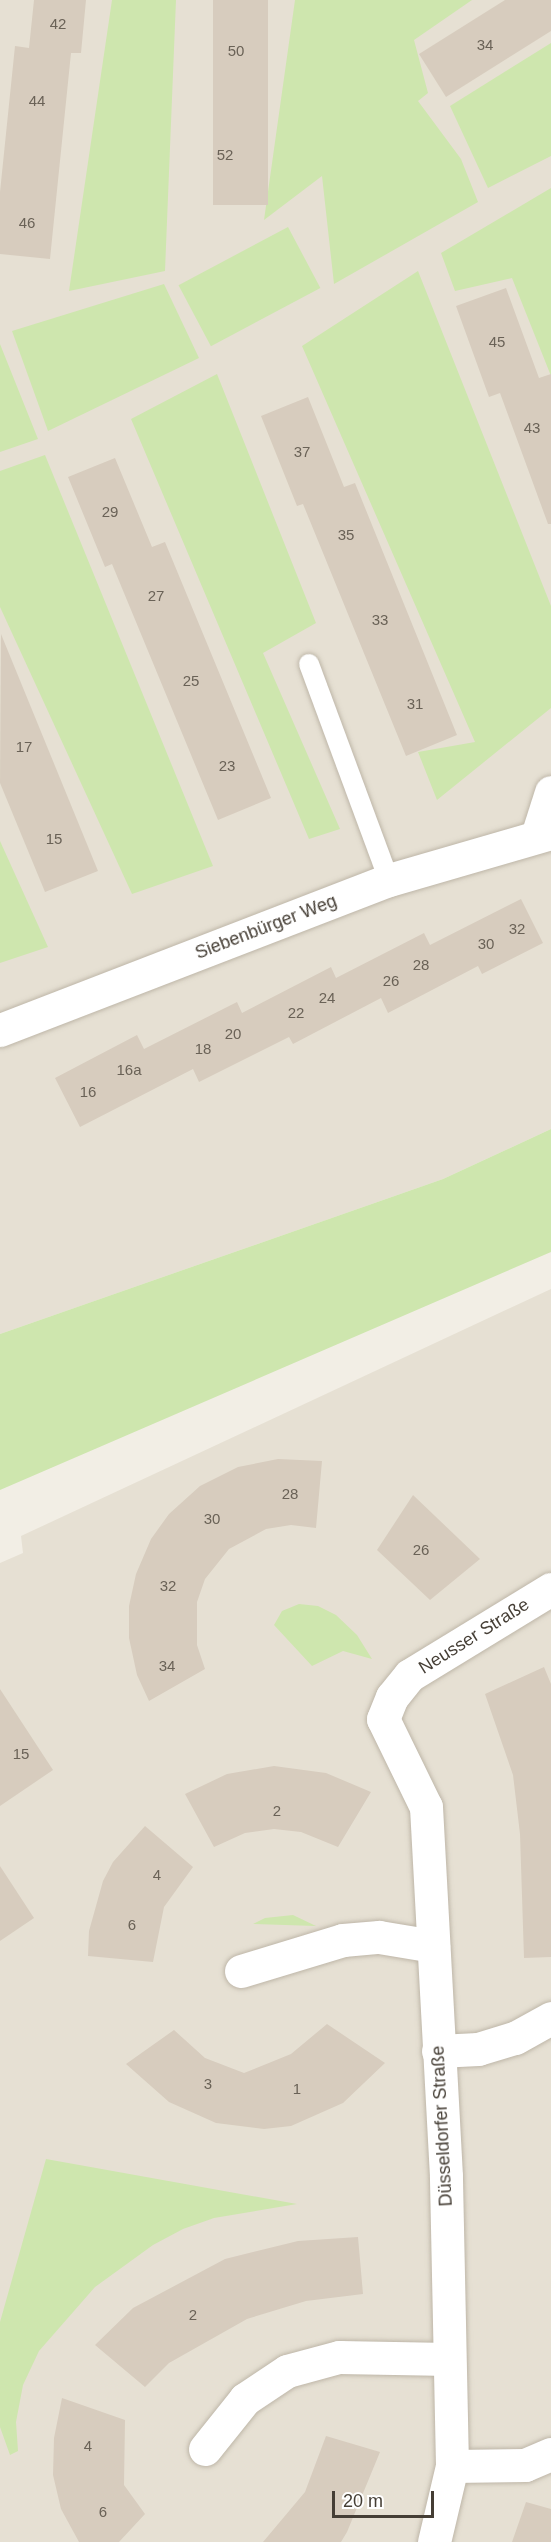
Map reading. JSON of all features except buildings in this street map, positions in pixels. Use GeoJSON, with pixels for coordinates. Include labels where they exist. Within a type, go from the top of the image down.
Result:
{"type":"FeatureCollection","features":[{"type":"Feature","properties":{"kind":"street","name":"Siebenbürger Weg"},"geometry":{"type":"LineString","coordinates":[[0,1030],[389,880],[544,834],[551,792]]}},
{"type":"Feature","properties":{"kind":"street","name":"Neusser Straße"},"geometry":{"type":"LineString","coordinates":[[383,1719],[392,1697],[410,1675],[551,1589]]}},
{"type":"Feature","properties":{"kind":"street","name":"Düsseldorfer Straße"},"geometry":{"type":"LineString","coordinates":[[383,1719],[426,1808],[446,2176],[452,2466],[434,2542]]}},
{"type":"Feature","properties":{"kind":"street"},"geometry":{"type":"LineString","coordinates":[[241,1971],[343,1940],[379,1937],[432,1946]]}},
{"type":"Feature","properties":{"kind":"street"},"geometry":{"type":"LineString","coordinates":[[438,2051],[478,2049],[515,2038],[551,2018]]}},
{"type":"Feature","properties":{"kind":"street"},"geometry":{"type":"LineString","coordinates":[[205,2449],[244,2399],[287,2371],[339,2357],[449,2360]]}},
{"type":"Feature","properties":{"kind":"street"},"geometry":{"type":"LineString","coordinates":[[452,2466],[525,2465],[551,2454]]}},
{"type":"Feature","properties":{"kind":"lane"},"geometry":{"type":"LineString","coordinates":[[309,664],[389,880]]}},
{"type":"Feature","properties":{"kind":"shaded area"},"geometry":{"type":"Polygon","coordinates":[[[0,0],[551,0],[551,1129],[443,1179],[0,1334],[0,0]]]}},
{"type":"Feature","properties":{"kind":"shaded area"},"geometry":{"type":"Polygon","coordinates":[[[551,1289],[551,2542],[0,2542],[0,1563],[23,1553],[21,1536],[551,1289]]]}},
{"type":"Feature","properties":{"kind":"green space"},"geometry":{"type":"Polygon","coordinates":[[[112,0],[176,0],[165,271],[69,291],[112,0]]]}},
{"type":"Feature","properties":{"kind":"green space"},"geometry":{"type":"Polygon","coordinates":[[[295,0],[472,0],[414,40],[428,93],[418,101],[461,159],[478,202],[334,284],[322,176],[264,220],[295,0]]]}},
{"type":"Feature","properties":{"kind":"green space"},"geometry":{"type":"Polygon","coordinates":[[[551,43],[551,156],[488,188],[450,106],[551,43]]]}},
{"type":"Feature","properties":{"kind":"green space"},"geometry":{"type":"Polygon","coordinates":[[[551,188],[551,376],[512,278],[455,291],[441,253],[551,188]]]}},
{"type":"Feature","properties":{"kind":"green space"},"geometry":{"type":"Polygon","coordinates":[[[288,227],[320,288],[211,346],[179,285],[288,227]]]}},
{"type":"Feature","properties":{"kind":"green space"},"geometry":{"type":"Polygon","coordinates":[[[418,271],[551,606],[551,708],[437,800],[418,752],[475,742],[302,346],[418,271]]]}},
{"type":"Feature","properties":{"kind":"green space"},"geometry":{"type":"Polygon","coordinates":[[[164,284],[199,358],[48,431],[12,331],[164,284]]]}},
{"type":"Feature","properties":{"kind":"green space"},"geometry":{"type":"Polygon","coordinates":[[[0,344],[38,439],[0,452],[0,344]]]}},
{"type":"Feature","properties":{"kind":"green space"},"geometry":{"type":"Polygon","coordinates":[[[217,374],[316,623],[263,653],[340,829],[309,839],[131,419],[217,374]]]}},
{"type":"Feature","properties":{"kind":"green space"},"geometry":{"type":"Polygon","coordinates":[[[45,455],[213,866],[132,894],[0,607],[0,471],[45,455]]]}},
{"type":"Feature","properties":{"kind":"green space"},"geometry":{"type":"Polygon","coordinates":[[[0,841],[48,947],[0,963],[0,841]]]}},
{"type":"Feature","properties":{"kind":"green space"},"geometry":{"type":"Polygon","coordinates":[[[551,1129],[551,1252],[0,1490],[0,1334],[443,1179],[551,1129]]]}},
{"type":"Feature","properties":{"kind":"green space"},"geometry":{"type":"Polygon","coordinates":[[[299,1604],[318,1606],[336,1615],[357,1635],[372,1659],[343,1651],[312,1666],[274,1625],[282,1611],[299,1604]]]}},
{"type":"Feature","properties":{"kind":"green space"},"geometry":{"type":"Polygon","coordinates":[[[293,1915],[316,1926],[253,1924],[265,1918],[293,1915]]]}},
{"type":"Feature","properties":{"kind":"green space"},"geometry":{"type":"Polygon","coordinates":[[[46,2159],[297,2204],[214,2218],[183,2229],[153,2245],[95,2287],[39,2351],[23,2385],[16,2422],[18,2451],[10,2455],[0,2427],[0,2322],[46,2159]]]}}]}
